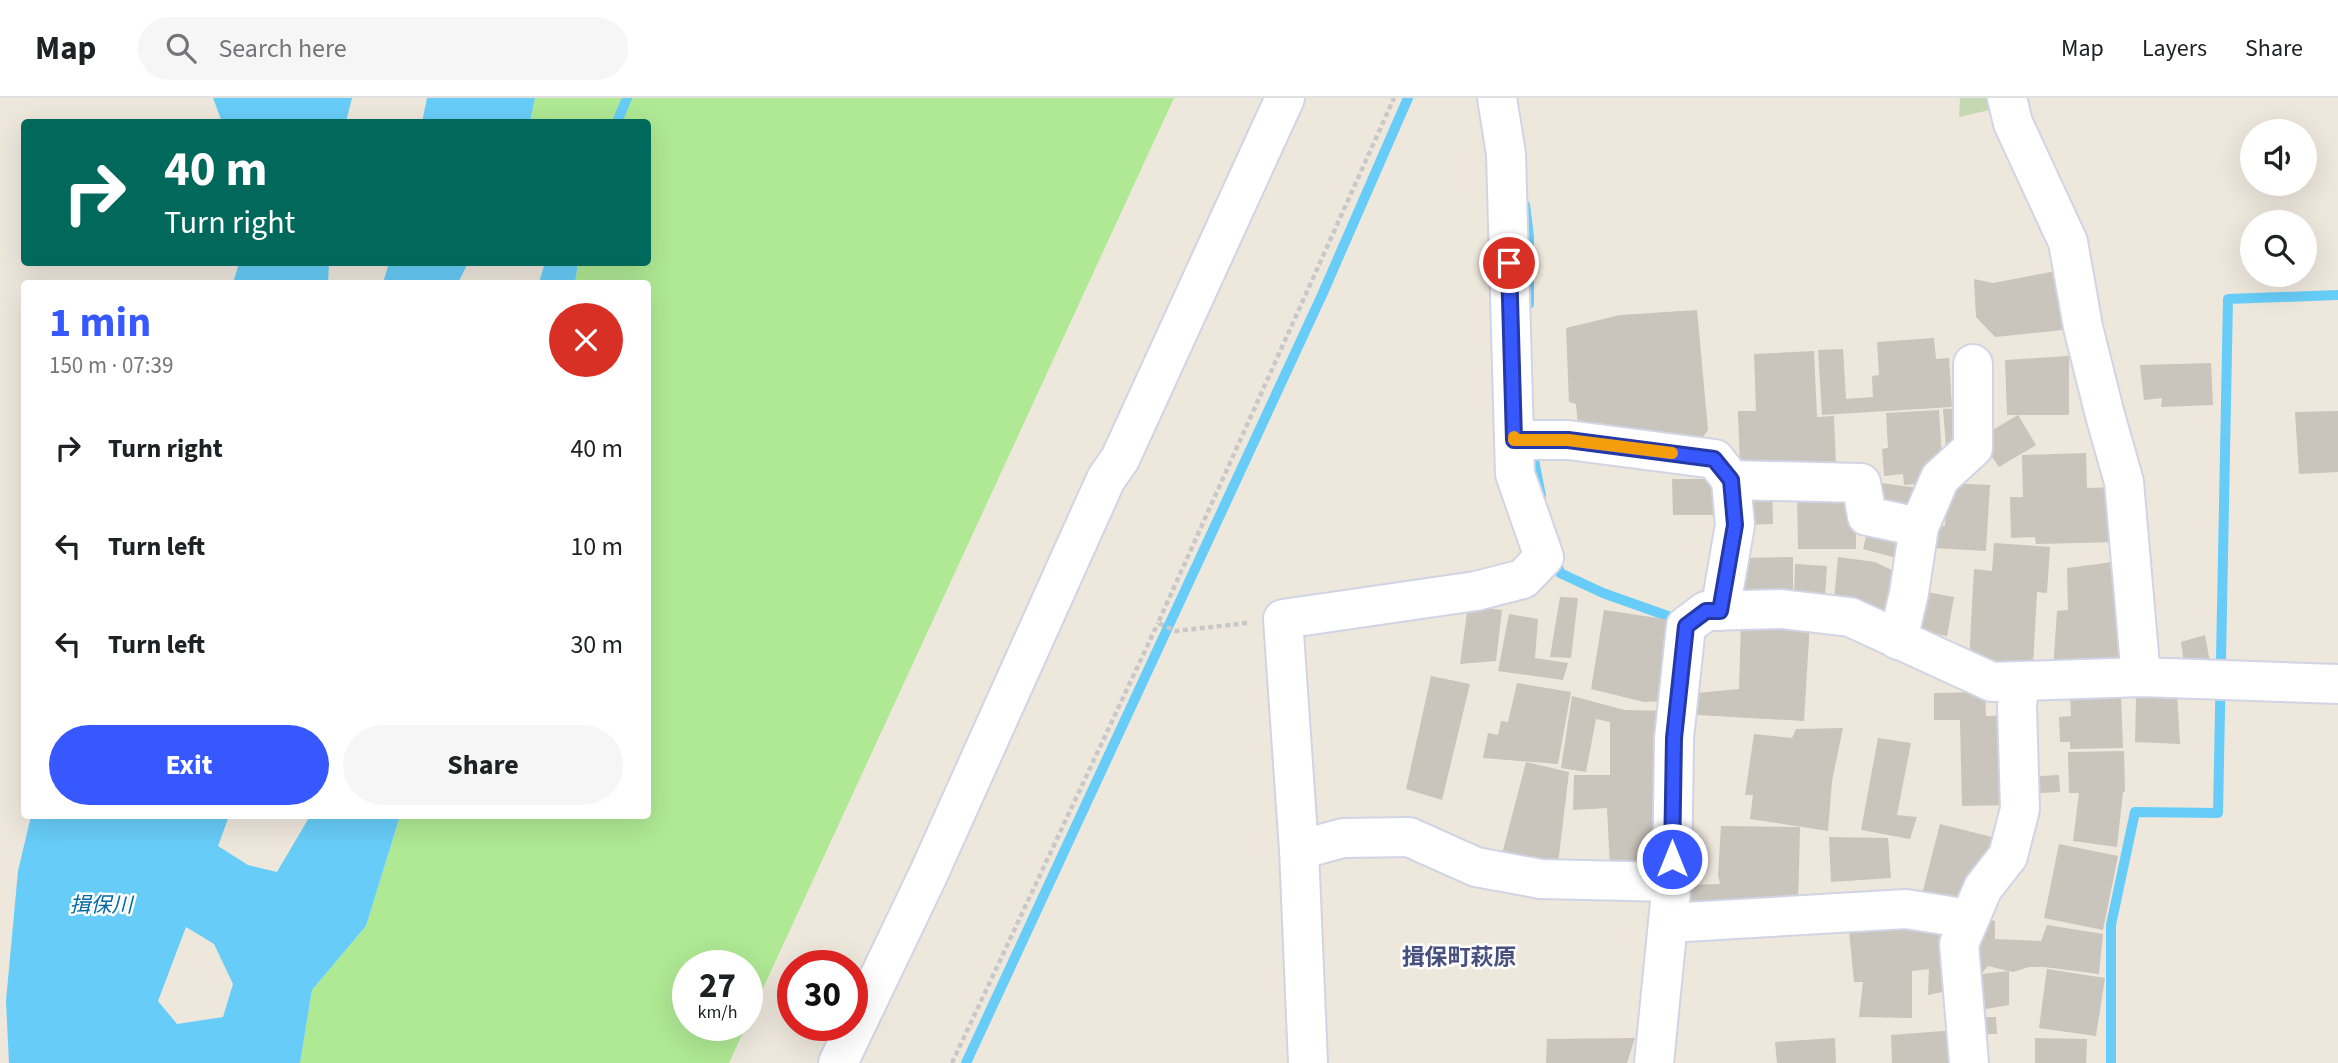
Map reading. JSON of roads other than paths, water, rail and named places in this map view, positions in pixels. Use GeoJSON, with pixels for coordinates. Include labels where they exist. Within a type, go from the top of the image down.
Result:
{"type":"FeatureCollection","features":[{"type":"Feature","properties":{"kind":"street"},"geometry":{"type":"LineString","coordinates":[[838,1063],[928,875],[1106,479],[1120,459],[1285,98]]}},
{"type":"Feature","properties":{"kind":"street"},"geometry":{"type":"LineString","coordinates":[[1308,1063],[1299,850],[1283,619],[1476,591],[1523,579],[1544,557],[1515,474],[1506,154],[1497,98]]}},
{"type":"Feature","properties":{"kind":"street"},"geometry":{"type":"LineString","coordinates":[[2007,98],[2013,123],[2068,242],[2083,327],[2124,482],[2141,677]]}},
{"type":"Feature","properties":{"kind":"street"},"geometry":{"type":"LineString","coordinates":[[1898,640],[1909,593],[1919,527],[1940,478],[1973,448],[1973,364]]}},
{"type":"Feature","properties":{"kind":"street"},"geometry":{"type":"LineString","coordinates":[[1514,440],[1568,440],[1714,459],[1731,480],[1735,525],[1720,611]]}},
{"type":"Feature","properties":{"kind":"street"},"geometry":{"type":"LineString","coordinates":[[1731,480],[1861,483],[1867,516],[1919,527]]}},
{"type":"Feature","properties":{"kind":"street"},"geometry":{"type":"LineString","coordinates":[[1654,1063],[1672,882],[1674,738],[1686,626],[1706,611],[1781,609],[1850,617],[1992,682],[2141,677],[2338,684]]}},
{"type":"Feature","properties":{"kind":"street"},"geometry":{"type":"LineString","coordinates":[[1969,1063],[1959,944],[1983,888],[2008,856],[2020,809],[2017,708],[2019,683]]}},
{"type":"Feature","properties":{"kind":"street"},"geometry":{"type":"LineString","coordinates":[[1299,850],[1343,838],[1409,838],[1476,867],[1541,878],[1672,882]]}},
{"type":"Feature","properties":{"kind":"street"},"geometry":{"type":"LineString","coordinates":[[1668,923],[1906,909],[1969,919]]}},
{"type":"Feature","properties":{"kind":"water"},"geometry":{"type":"Polygon","coordinates":[[[213,98],[352,98],[347,119],[221,119],[213,98]]]}},
{"type":"Feature","properties":{"kind":"water"},"geometry":{"type":"Polygon","coordinates":[[[427,98],[535,98],[531,119],[423,119],[427,98]]]}},
{"type":"Feature","properties":{"kind":"water"},"geometry":{"type":"Polygon","coordinates":[[[238,266],[329,266],[328,280],[234,280],[238,266]]]}},
{"type":"Feature","properties":{"kind":"water"},"geometry":{"type":"Polygon","coordinates":[[[388,266],[466,266],[460,280],[384,280],[388,266]]]}},
{"type":"Feature","properties":{"kind":"water"},"geometry":{"type":"Polygon","coordinates":[[[544,266],[578,266],[575,280],[540,280],[544,266]]]}},
{"type":"Feature","properties":{"kind":"water","name":"揖保川"},"geometry":{"type":"Polygon","coordinates":[[[30,819],[228,819],[218,846],[248,865],[277,872],[308,819],[399,819],[366,926],[312,990],[300,1063],[9,1063],[6,1001],[18,871],[30,819]],[[186,927],[158,1001],[177,1024],[223,1017],[233,984],[214,944],[186,927]]]}},
{"type":"Feature","properties":{"kind":"waterway"},"geometry":{"type":"LineString","coordinates":[[618,119],[627,98]]}},
{"type":"Feature","properties":{"kind":"waterway"},"geometry":{"type":"LineString","coordinates":[[966,1063],[1322,295],[1408,98]]}},
{"type":"Feature","properties":{"kind":"waterway"},"geometry":{"type":"LineString","coordinates":[[1525,205],[1529,236],[1529,304]]}},
{"type":"Feature","properties":{"kind":"waterway"},"geometry":{"type":"LineString","coordinates":[[2111,1063],[2111,925],[2135,812],[2218,813],[2228,299],[2338,295]]}},
{"type":"Feature","properties":{"kind":"waterway"},"geometry":{"type":"LineString","coordinates":[[1532,450],[1541,496]]}},
{"type":"Feature","properties":{"kind":"waterway"},"geometry":{"type":"LineString","coordinates":[[1555,556],[1560,573],[1603,593],[1679,620],[1678,622]]}},
{"type":"Feature","properties":{"kind":"district","name":"揖保町萩原"},"geometry":{"type":"Point","coordinates":[1459,957]}}]}
